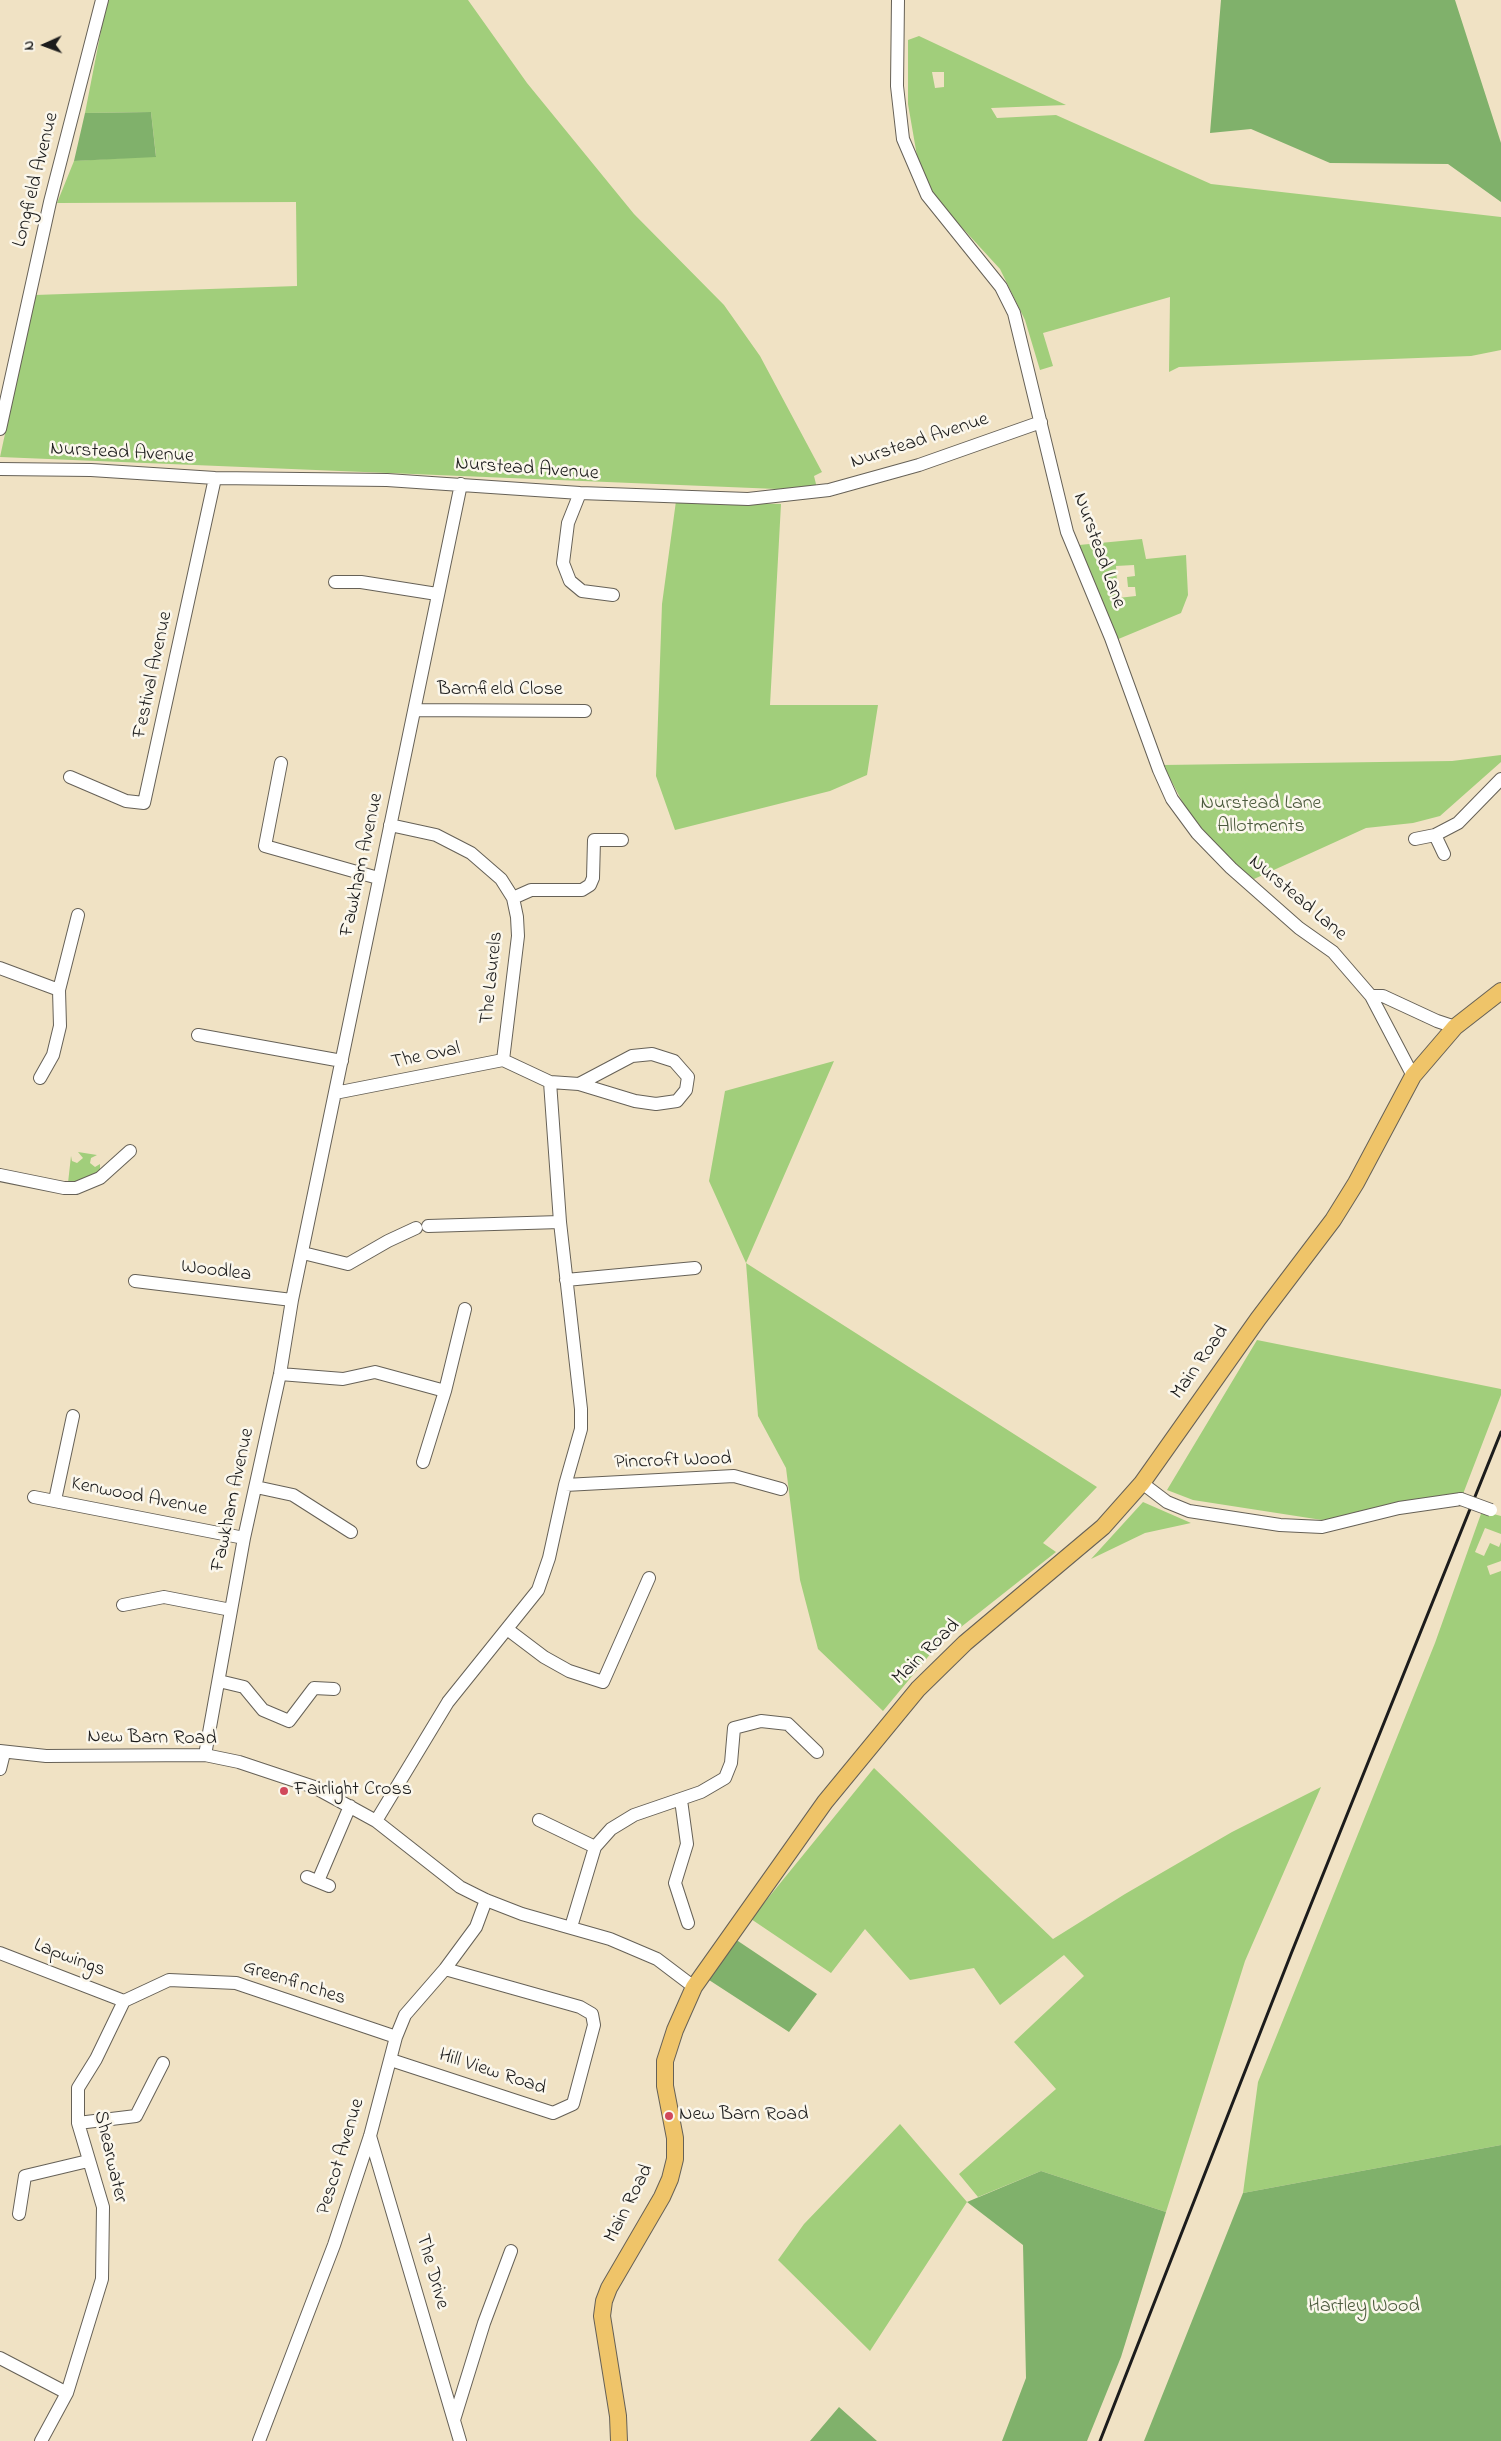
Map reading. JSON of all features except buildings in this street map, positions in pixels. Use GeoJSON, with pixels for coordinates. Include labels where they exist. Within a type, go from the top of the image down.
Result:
{"type":"FeatureCollection","features":[{"type":"Feature","properties":{"kind":"main road","name":"Main Road"},"geometry":{"type":"LineString","coordinates":[[619,2441],[618,2416],[602,2316],[604,2301],[609,2288],[662,2197],[670,2179],[675,2159],[675,2138],[665,2086],[665,2061],[675,2030],[694,1987],[825,1802],[918,1689],[965,1643],[1104,1527],[1142,1483],[1258,1319],[1332,1220],[1356,1183],[1413,1076],[1454,1027],[1501,991]]}},
{"type":"Feature","properties":{"kind":"street","name":"Longfield Avenue"},"geometry":{"type":"LineString","coordinates":[[0,429],[50,202],[102,0]]}},
{"type":"Feature","properties":{"kind":"street","name":"Nurstead Lane"},"geometry":{"type":"LineString","coordinates":[[898,0],[897,86],[903,139],[928,195],[1001,287],[1014,313],[1067,532],[1172,799],[1197,833],[1231,868],[1299,928],[1333,952],[1372,996],[1413,1076]]}},
{"type":"Feature","properties":{"kind":"street","name":"Nurstead Avenue"},"geometry":{"type":"LineString","coordinates":[[0,469],[91,470],[214,478],[387,480],[580,493],[748,499],[799,492],[814,493],[919,465],[1041,422]]}},
{"type":"Feature","properties":{"kind":"street","name":"Festival Avenue"},"geometry":{"type":"LineString","coordinates":[[70,777],[126,801],[144,803],[214,478]]}},
{"type":"Feature","properties":{"kind":"street","name":"Fawkham Avenue"},"geometry":{"type":"LineString","coordinates":[[205,1755],[244,1538],[280,1374],[292,1300],[460,484]]}},
{"type":"Feature","properties":{"kind":"street"},"geometry":{"type":"LineString","coordinates":[[580,493],[568,523],[562,563],[570,581],[582,591],[613,596]]}},
{"type":"Feature","properties":{"kind":"street"},"geometry":{"type":"LineString","coordinates":[[335,582],[361,582],[437,594]]}},
{"type":"Feature","properties":{"kind":"street","name":"Barnfield Close"},"geometry":{"type":"LineString","coordinates":[[415,710],[585,711]]}},
{"type":"Feature","properties":{"kind":"street"},"geometry":{"type":"LineString","coordinates":[[281,763],[265,846],[378,878]]}},
{"type":"Feature","properties":{"kind":"street"},"geometry":{"type":"LineString","coordinates":[[1415,839],[1435,835],[1458,823],[1501,780]]}},
{"type":"Feature","properties":{"kind":"street","name":"The Laurels"},"geometry":{"type":"LineString","coordinates":[[390,825],[436,835],[471,853],[501,879],[512,898],[517,917],[518,936],[503,1060]]}},
{"type":"Feature","properties":{"kind":"street"},"geometry":{"type":"LineString","coordinates":[[1435,835],[1444,854]]}},
{"type":"Feature","properties":{"kind":"street"},"geometry":{"type":"LineString","coordinates":[[512,898],[531,890],[576,892],[587,888],[593,878],[588,839],[622,840]]}},
{"type":"Feature","properties":{"kind":"street"},"geometry":{"type":"LineString","coordinates":[[40,1078],[52,1055],[60,1026],[60,990],[78,915]]}},
{"type":"Feature","properties":{"kind":"street"},"geometry":{"type":"LineString","coordinates":[[0,968],[60,990]]}},
{"type":"Feature","properties":{"kind":"street"},"geometry":{"type":"LineString","coordinates":[[1372,996],[1383,996],[1454,1027]]}},
{"type":"Feature","properties":{"kind":"street"},"geometry":{"type":"LineString","coordinates":[[198,1035],[342,1060]]}},
{"type":"Feature","properties":{"kind":"street"},"geometry":{"type":"LineString","coordinates":[[503,1060],[550,1082],[580,1084],[635,1101],[656,1104],[677,1101],[686,1090],[688,1077],[674,1061],[652,1054],[632,1056],[580,1084]]}},
{"type":"Feature","properties":{"kind":"street","name":"The Oval"},"geometry":{"type":"LineString","coordinates":[[334,1093],[503,1060]]}},
{"type":"Feature","properties":{"kind":"street"},"geometry":{"type":"LineString","coordinates":[[376,1821],[448,1702],[538,1590],[550,1558],[564,1485],[581,1429],[560,1222],[550,1082]]}},
{"type":"Feature","properties":{"kind":"street"},"geometry":{"type":"LineString","coordinates":[[0,1175],[64,1188],[76,1188],[100,1178],[130,1151]]}},
{"type":"Feature","properties":{"kind":"street"},"geometry":{"type":"LineString","coordinates":[[303,1253],[348,1264],[388,1241],[422,1227],[560,1222]]}},
{"type":"Feature","properties":{"kind":"street"},"geometry":{"type":"LineString","coordinates":[[566,1280],[695,1268]]}},
{"type":"Feature","properties":{"kind":"street","name":"Woodlea"},"geometry":{"type":"LineString","coordinates":[[135,1281],[292,1300]]}},
{"type":"Feature","properties":{"kind":"street"},"geometry":{"type":"LineString","coordinates":[[423,1462],[465,1309]]}},
{"type":"Feature","properties":{"kind":"street"},"geometry":{"type":"LineString","coordinates":[[280,1374],[343,1379],[375,1372],[444,1391]]}},
{"type":"Feature","properties":{"kind":"street","name":"Kenwood Avenue"},"geometry":{"type":"LineString","coordinates":[[56,1500],[73,1416]]}},
{"type":"Feature","properties":{"kind":"street","name":"Pincroft Wood"},"geometry":{"type":"LineString","coordinates":[[564,1485],[734,1476],[781,1489]]}},
{"type":"Feature","properties":{"kind":"street"},"geometry":{"type":"LineString","coordinates":[[1142,1483],[1167,1502],[1189,1511],[1280,1525],[1322,1527],[1399,1508],[1461,1499],[1496,1511]]}},
{"type":"Feature","properties":{"kind":"street"},"geometry":{"type":"LineString","coordinates":[[256,1487],[293,1495],[350,1532]]}},
{"type":"Feature","properties":{"kind":"street","name":"Kenwood Avenue"},"geometry":{"type":"LineString","coordinates":[[34,1497],[244,1538]]}},
{"type":"Feature","properties":{"kind":"street"},"geometry":{"type":"LineString","coordinates":[[507,1629],[544,1657],[569,1671],[602,1682],[649,1578]]}},
{"type":"Feature","properties":{"kind":"street"},"geometry":{"type":"LineString","coordinates":[[123,1605],[164,1596],[231,1610]]}},
{"type":"Feature","properties":{"kind":"street"},"geometry":{"type":"LineString","coordinates":[[219,1681],[244,1687],[263,1710],[289,1721],[314,1688],[334,1689]]}},
{"type":"Feature","properties":{"kind":"street"},"geometry":{"type":"LineString","coordinates":[[571,1927],[595,1847],[611,1828],[634,1815],[701,1792],[725,1778],[731,1763],[734,1728],[761,1721],[788,1724],[817,1752]]}},
{"type":"Feature","properties":{"kind":"street"},"geometry":{"type":"LineString","coordinates":[[0,1769],[2,1752]]}},
{"type":"Feature","properties":{"kind":"street","name":"New Barn Road"},"geometry":{"type":"LineString","coordinates":[[2,1752],[46,1756],[205,1755],[239,1762],[314,1788],[350,1806],[376,1821],[460,1886],[486,1900],[522,1914],[610,1939],[657,1959],[694,1987]]}},
{"type":"Feature","properties":{"kind":"street"},"geometry":{"type":"LineString","coordinates":[[681,1800],[687,1844],[675,1883],[688,1923]]}},
{"type":"Feature","properties":{"kind":"street"},"geometry":{"type":"LineString","coordinates":[[318,1881],[350,1806]]}},
{"type":"Feature","properties":{"kind":"street"},"geometry":{"type":"LineString","coordinates":[[539,1820],[595,1847]]}},
{"type":"Feature","properties":{"kind":"street","name":"Pescot Avenue"},"geometry":{"type":"LineString","coordinates":[[259,2441],[331,2254],[370,2136],[396,2037],[405,2015],[445,1969],[476,1927],[486,1900]]}},
{"type":"Feature","properties":{"kind":"street","name":"Lapwings"},"geometry":{"type":"LineString","coordinates":[[0,1953],[124,2001]]}},
{"type":"Feature","properties":{"kind":"street","name":"Hill View Road"},"geometry":{"type":"LineString","coordinates":[[391,2060],[553,2113],[573,2104],[594,2025],[592,2014],[580,2007],[445,1969]]}},
{"type":"Feature","properties":{"kind":"street","name":"Greenfinches"},"geometry":{"type":"LineString","coordinates":[[124,2001],[169,1980],[236,1983],[396,2037]]}},
{"type":"Feature","properties":{"kind":"street","name":"Shearwater"},"geometry":{"type":"LineString","coordinates":[[40,2441],[67,2393],[102,2279],[103,2207],[78,2123],[78,2088],[96,2059],[124,2001]]}},
{"type":"Feature","properties":{"kind":"street"},"geometry":{"type":"LineString","coordinates":[[78,2123],[136,2116],[163,2063]]}},
{"type":"Feature","properties":{"kind":"street","name":"The Drive"},"geometry":{"type":"LineString","coordinates":[[370,2136],[460,2441]]}},
{"type":"Feature","properties":{"kind":"street"},"geometry":{"type":"LineString","coordinates":[[19,2214],[25,2176],[88,2161]]}},
{"type":"Feature","properties":{"kind":"street"},"geometry":{"type":"LineString","coordinates":[[454,2420],[484,2323],[511,2251]]}},
{"type":"Feature","properties":{"kind":"street"},"geometry":{"type":"LineString","coordinates":[[0,2358],[67,2393]]}},
{"type":"Feature","properties":{"kind":"green space"},"geometry":{"type":"Polygon","coordinates":[[[107,0],[468,0],[527,83],[634,214],[724,305],[760,356],[822,472],[814,476],[817,488],[777,489],[0,457],[35,295],[297,286],[296,202],[57,203],[74,161],[156,156],[151,112],[85,113],[107,0]]]}},
{"type":"Feature","properties":{"kind":"green space"},"geometry":{"type":"Polygon","coordinates":[[[1221,0],[1455,0],[1501,143],[1501,202],[1448,164],[1330,163],[1251,129],[1210,133],[1221,0]]]}},
{"type":"Feature","properties":{"kind":"green space"},"geometry":{"type":"Polygon","coordinates":[[[919,36],[1066,105],[991,108],[997,118],[1056,115],[1211,184],[1501,217],[1501,350],[1471,356],[1179,367],[1169,372],[1170,297],[1043,333],[1053,366],[1040,370],[1025,320],[1000,269],[934,197],[917,156],[908,104],[908,40],[919,36]],[[932,72],[935,88],[944,87],[944,72],[932,72]]]}},
{"type":"Feature","properties":{"kind":"green space"},"geometry":{"type":"Polygon","coordinates":[[[151,112],[156,157],[74,161],[85,113],[151,112]]]}},
{"type":"Feature","properties":{"kind":"green space"},"geometry":{"type":"Polygon","coordinates":[[[676,501],[781,504],[770,705],[878,705],[867,775],[830,791],[675,830],[656,776],[662,604],[676,501]]]}},
{"type":"Feature","properties":{"kind":"green space"},"geometry":{"type":"Polygon","coordinates":[[[1142,539],[1146,559],[1186,555],[1188,595],[1181,613],[1116,640],[1079,545],[1142,539]],[[1134,565],[1116,566],[1118,598],[1136,596],[1135,587],[1128,587],[1127,577],[1135,576],[1134,565]]]}},
{"type":"Feature","properties":{"kind":"green space","name":"Nurstead Lane Allotments"},"geometry":{"type":"Polygon","coordinates":[[[1501,755],[1501,762],[1440,816],[1413,823],[1366,828],[1254,879],[1229,860],[1209,838],[1184,805],[1163,765],[1452,761],[1501,755]]]}},
{"type":"Feature","properties":{"kind":"green space"},"geometry":{"type":"Polygon","coordinates":[[[834,1061],[746,1263],[709,1181],[725,1091],[834,1061]]]}},
{"type":"Feature","properties":{"kind":"green space"},"geometry":{"type":"Polygon","coordinates":[[[78,1152],[97,1155],[91,1158],[90,1163],[95,1167],[100,1164],[100,1170],[84,1181],[68,1183],[71,1156],[72,1161],[77,1163],[83,1158],[78,1152]]]}},
{"type":"Feature","properties":{"kind":"green space"},"geometry":{"type":"Polygon","coordinates":[[[746,1263],[1097,1487],[1043,1543],[1056,1552],[937,1646],[883,1711],[818,1649],[800,1580],[786,1468],[758,1416],[746,1263]]]}},
{"type":"Feature","properties":{"kind":"green space"},"geometry":{"type":"Polygon","coordinates":[[[1257,1340],[1501,1389],[1501,1395],[1463,1494],[1322,1520],[1193,1500],[1167,1490],[1257,1340]]]}},
{"type":"Feature","properties":{"kind":"green space"},"geometry":{"type":"Polygon","coordinates":[[[1143,1502],[1191,1523],[1145,1533],[1091,1559],[1143,1502]]]}},
{"type":"Feature","properties":{"kind":"green space"},"geometry":{"type":"Polygon","coordinates":[[[1482,1511],[1501,1516],[1501,1534],[1485,1528],[1475,1552],[1484,1556],[1490,1543],[1499,1547],[1501,1542],[1501,1561],[1487,1566],[1490,1575],[1501,1571],[1501,2145],[1243,2193],[1258,2082],[1435,1643],[1482,1511]]]}},
{"type":"Feature","properties":{"kind":"green space"},"geometry":{"type":"Polygon","coordinates":[[[874,1768],[1053,1939],[1125,1894],[1232,1832],[1321,1787],[1245,1961],[1166,2212],[1041,2171],[978,2197],[959,2174],[1056,2089],[1014,2042],[1084,1976],[1064,1955],[1000,2005],[974,1968],[910,1980],[865,1929],[831,1973],[751,1919],[874,1768]]]}},
{"type":"Feature","properties":{"kind":"green space"},"geometry":{"type":"Polygon","coordinates":[[[735,1939],[817,1994],[789,2032],[709,1980],[735,1939]]]}},
{"type":"Feature","properties":{"kind":"green space"},"geometry":{"type":"Polygon","coordinates":[[[900,2124],[967,2202],[870,2351],[778,2260],[804,2224],[900,2124]]]}},
{"type":"Feature","properties":{"kind":"green space","name":"Hartley Wood"},"geometry":{"type":"Polygon","coordinates":[[[1501,2145],[1501,2441],[1144,2441],[1243,2193],[1501,2145]]]}},
{"type":"Feature","properties":{"kind":"green space"},"geometry":{"type":"Polygon","coordinates":[[[1041,2171],[1166,2212],[1121,2357],[1087,2441],[1002,2441],[1026,2378],[1023,2245],[967,2202],[1041,2171]]]}},
{"type":"Feature","properties":{"kind":"green space"},"geometry":{"type":"Polygon","coordinates":[[[839,2407],[877,2441],[810,2441],[839,2407]]]}},
{"type":"Feature","properties":{"kind":"railway"},"geometry":{"type":"LineString","coordinates":[[1100,2441],[1291,1954],[1501,1432]]}},
{"type":"Feature","properties":{"kind":"place","name":"Fairlight Cross"},"geometry":{"type":"Point","coordinates":[284,1791]}},
{"type":"Feature","properties":{"kind":"place","name":"New Barn Road"},"geometry":{"type":"Point","coordinates":[669,2116]}}]}
